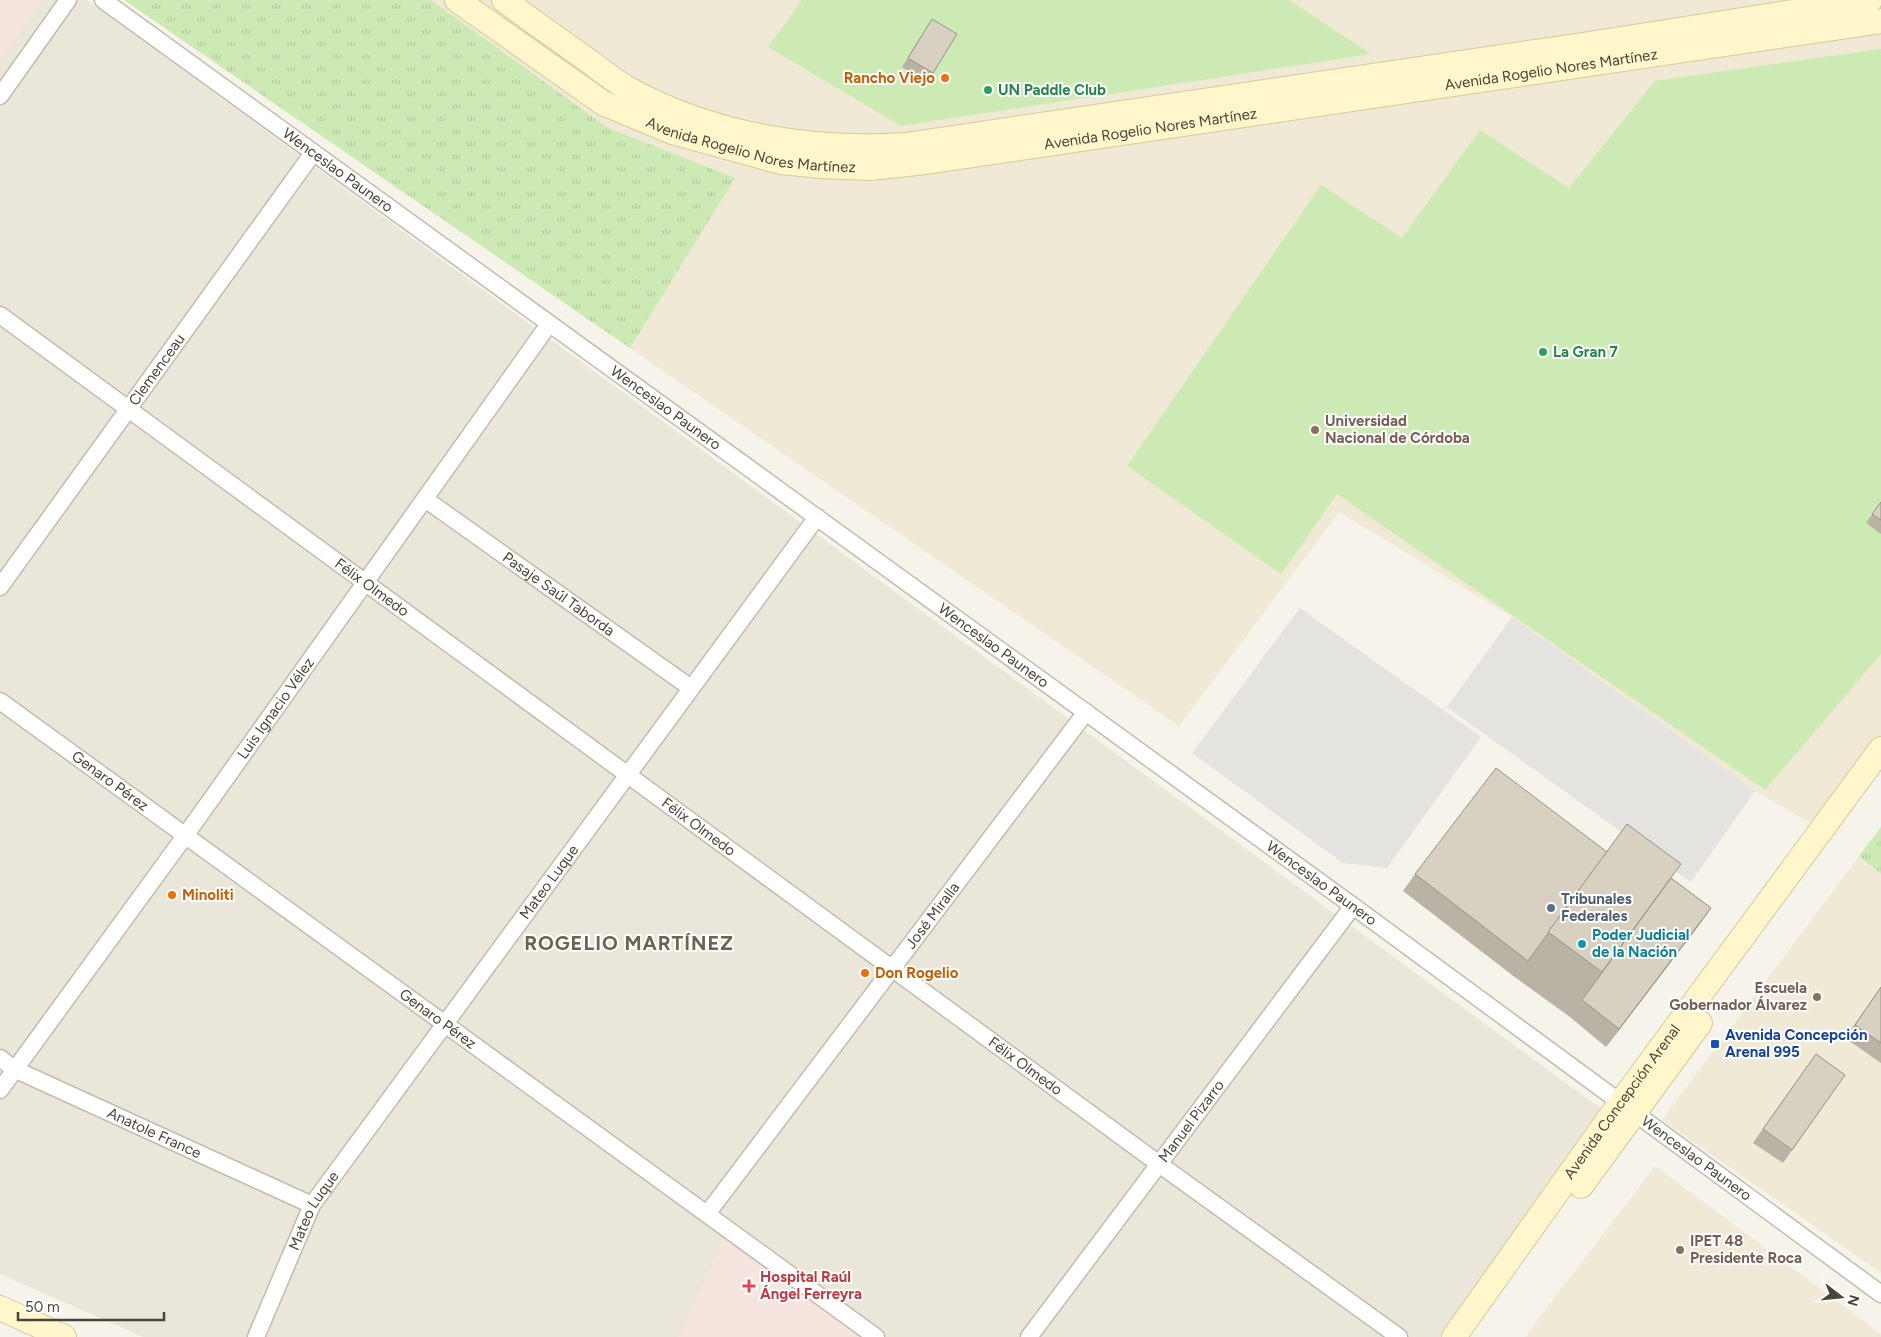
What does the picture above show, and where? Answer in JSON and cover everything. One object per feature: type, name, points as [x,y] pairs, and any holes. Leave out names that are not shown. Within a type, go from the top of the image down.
[{"type":"main road","name":"Avenida Rogelio Nores Martínez","points":[[456,0],[603,103],[646,122],[706,142],[781,162],[844,168],[878,167],[936,160],[1881,21]]},
{"type":"main road","name":"Avenida Rogelio Nores Martínez","points":[[504,0],[632,91],[684,115],[766,138],[799,143],[874,147],[906,145],[1576,46],[1870,0]]},
{"type":"main road","name":"Avenida Concepción Arenal","points":[[1471,1337],[1627,1108],[1881,748]]},
{"type":"main road","name":"Avenida Concepción Arenal","points":[[1454,1337],[1881,772]]},
{"type":"main road","points":[[0,1308],[64,1337]]},
{"type":"main road","points":[[0,1321],[35,1337]]},
{"type":"street","points":[[0,96],[68,0]]},
{"type":"street","name":"Wenceslao Paunero","points":[[103,0],[1353,906],[1881,1294]]},
{"type":"street","name":"Clemenceau","points":[[0,587],[313,153]]},
{"type":"street","name":"Félix Olmedo","points":[[0,315],[1159,1164],[1399,1337]]},
{"type":"street","name":"Luis Ignacio Vélez","points":[[0,1090],[186,836],[550,324]]},
{"type":"street","name":"Pasaje Saúl Taborda","points":[[425,499],[691,688]]},
{"type":"street","name":"Mateo Luque","points":[[256,1337],[312,1205],[817,518]]},
{"type":"street","name":"Genaro Pérez","points":[[0,701],[876,1337]]},
{"type":"street","name":"José Miralla","points":[[707,1214],[1086,712]]},
{"type":"street","name":"Manuel Pizarro","points":[[1030,1337],[1353,906]]},
{"type":"street","name":"Anatole France","points":[[0,1058],[14,1069],[312,1205]]},
{"type":"shaded area","points":[[0,0],[87,0],[1604,1111],[1440,1337],[143,1337],[0,1274]]},
{"type":"shaded area","points":[[0,0],[43,0],[0,61]]},
{"type":"shaded area","name":"Universidad Nacional de Córdoba","points":[[124,0],[1881,0],[1881,740],[1818,827],[1755,791],[1512,617],[1339,512],[1179,726]]},
{"type":"shaded area","points":[[1300,608],[1481,737],[1387,868],[1343,863],[1192,753]]},
{"type":"shaded area","points":[[1512,617],[1755,791],[1691,882],[1447,707]]},
{"type":"shaded area","name":"Escuela Gobernador Álvarez","points":[[1859,856],[1881,874],[1881,1273],[1662,1120]]},
{"type":"shaded area","name":"IPET 48 Presidente Roca","points":[[1655,1166],[1881,1334],[1881,1337],[1525,1337]]},
{"type":"shaded area","name":"Hospital Raúl Ángel Ferreyra","points":[[725,1235],[866,1337],[679,1337]]},
{"type":"green space","points":[[124,0],[431,0],[608,128],[735,178],[630,348]]},
{"type":"green space","name":"UN Paddle Club","points":[[802,0],[1289,0],[1371,54],[901,126],[768,47]]},
{"type":"green space","name":"La Gran 7","points":[[1881,49],[1881,654],[1765,790],[1337,494],[1281,574],[1127,466],[1321,185],[1402,238],[1480,130],[1569,188],[1655,81]]},
{"type":"green space","points":[[1881,827],[1881,874],[1859,856]]},
{"type":"building","points":[[932,19],[957,34],[933,73],[908,58]]},
{"type":"building","points":[[1881,502],[1881,520],[1872,514]]},
{"type":"building","points":[[1496,768],[1607,852],[1528,961],[1415,874]]},
{"type":"building","points":[[1627,824],[1681,864],[1602,972],[1548,932]]},
{"type":"building","points":[[1671,878],[1711,908],[1619,1029],[1582,1000]]},
{"type":"building","points":[[1881,987],[1881,1043],[1855,1025]]},
{"type":"building","points":[[1816,1054],[1845,1075],[1792,1150],[1763,1129]]},
{"type":"place","name":"Rancho Viejo","points":[[945,78]]},
{"type":"place","name":"UN Paddle Club","points":[[988,90]]},
{"type":"place","name":"La Gran 7","points":[[1543,352]]},
{"type":"place","name":"Universidad Nacional de Córdoba","points":[[1315,430]]},
{"type":"place","name":"Minoliti","points":[[172,895]]},
{"type":"place","name":"Tribunales Federales","points":[[1551,908]]},
{"type":"place","name":"Poder Judicial de la Nación","points":[[1582,944]]},
{"type":"place","name":"Don Rogelio","points":[[865,973]]},
{"type":"place","name":"Escuela Gobernador Álvarez","points":[[1817,997]]},
{"type":"place","name":"Avenida Concepción Arenal 995","points":[[1715,1044]]},
{"type":"place","name":"IPET 48 Presidente Roca","points":[[1680,1250]]},
{"type":"place","name":"Hospital Raúl Ángel Ferreyra","points":[[749,1286]]},
{"type":"district","name":"ROGELIO MARTÍNEZ","points":[[629,943]]}]
